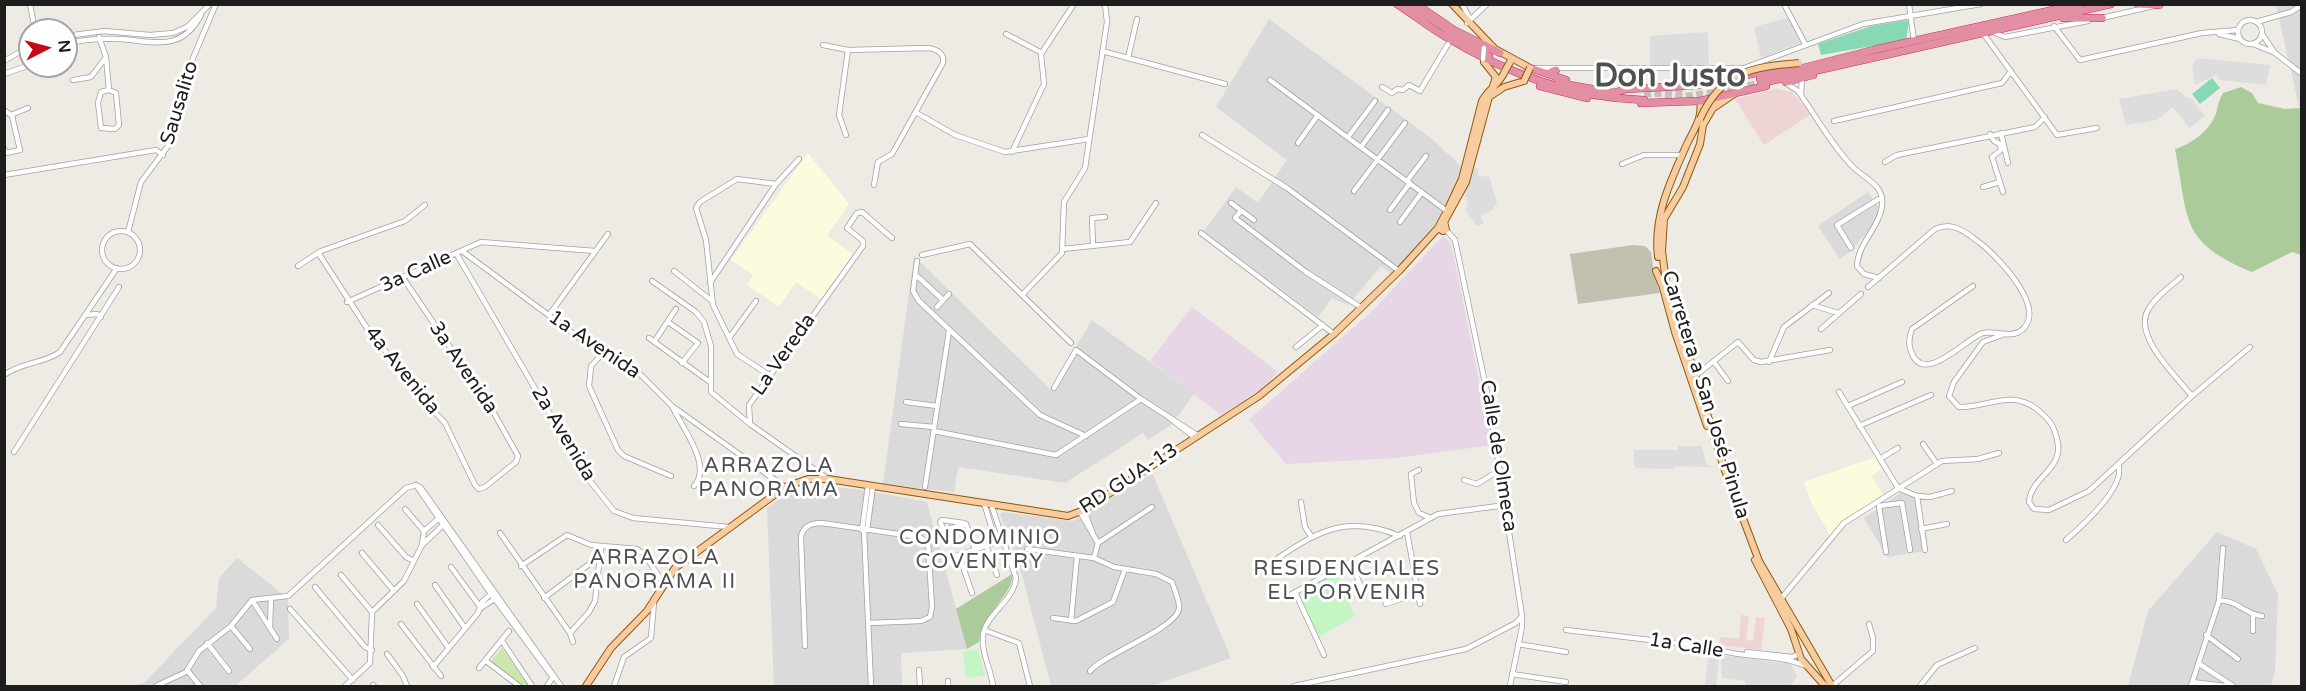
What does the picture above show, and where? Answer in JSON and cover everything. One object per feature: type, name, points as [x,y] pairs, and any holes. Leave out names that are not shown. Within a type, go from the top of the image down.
[{"type":"highway","points":[[1391,4],[1448,44],[1524,81],[1570,95],[1627,102],[1700,101],[1802,78],[1869,53]]},
{"type":"highway","points":[[1397,4],[1444,36],[1504,69],[1558,87],[1644,97]]},
{"type":"highway","points":[[1408,4],[1458,38],[1506,64],[1559,83],[1603,94]]},
{"type":"highway","points":[[1416,4],[1484,47],[1500,53]]},
{"type":"highway","points":[[1530,68],[1591,86],[1628,89],[1702,85],[1799,63],[1869,53],[2052,18],[2111,4]]},
{"type":"highway","points":[[2138,4],[2161,5]]},
{"type":"highway","points":[[1851,61],[1760,81],[1914,41],[1984,31],[2079,5]]},
{"type":"highway","points":[[2052,18],[2102,18]]},
{"type":"highway","points":[[1719,82],[1722,90],[1720,96]]},
{"type":"highway","points":[[1700,101],[1698,89],[1702,85]]},
{"type":"highway","points":[[1591,86],[1603,94]]},
{"type":"highway","points":[[1612,95],[1628,89]]},
{"type":"highway","points":[[1594,98],[1603,94]]},
{"type":"highway","points":[[1612,95],[1627,102]]},
{"type":"main road","points":[[1452,4],[1500,53],[1510,61],[1530,68],[1524,81]]},
{"type":"main road","points":[[1483,61],[1497,79],[1486,94]]},
{"type":"main road","name":"RD GUA-13","points":[[1449,213],[1462,179],[1486,94],[1500,82],[1510,61]]},
{"type":"main road","points":[[1692,133],[1717,88],[1730,78],[1760,68],[1799,63]]},
{"type":"main road","name":"RD GUA-13","points":[[586,687],[618,638],[643,616],[675,568],[784,486],[808,479],[828,479],[1061,516],[1082,511],[1238,411],[1334,334],[1440,231],[1466,182],[1489,97],[1504,87],[1524,81]]},
{"type":"main road","points":[[1708,114],[1735,93]]},
{"type":"main road","name":"Carretera a San José Pinula","points":[[1720,96],[1708,114],[1683,187],[1664,219],[1662,251],[1671,301],[1738,506],[1759,561],[1817,659],[1830,686]]},
{"type":"main road","name":"Carretera a San José Pinula","points":[[1700,101],[1701,114],[1682,155],[1659,221],[1657,251],[1662,285],[1719,465],[1760,571],[1791,628],[1799,654],[1806,666],[1830,686]]},
{"type":"main road","points":[[1683,187],[1675,188],[1674,184],[1688,151],[1689,141]]},
{"type":"main road","points":[[1440,231],[1449,213]]},
{"type":"main road","points":[[1656,271],[1662,285]]},
{"type":"main road","points":[[1760,571],[1777,599],[1780,600]]},
{"type":"main road","points":[[1799,654],[1803,647],[1809,647]]},
{"type":"main road","points":[[1806,666],[1813,665],[1817,659]]},
{"type":"street","points":[[78,34],[99,31],[150,35],[179,32],[210,4]]},
{"type":"street","name":"Sausalito","points":[[128,232],[141,182],[163,155],[176,129],[194,58],[216,4]]},
{"type":"street","points":[[1011,152],[1043,87],[1045,78],[1040,60],[1042,53],[1074,4]]},
{"type":"street","points":[[1023,294],[1060,258],[1064,202],[1085,168],[1107,22],[1106,4]]},
{"type":"street","points":[[1462,4],[1468,21],[1487,4]]},
{"type":"street","points":[[1784,4],[1806,44]]},
{"type":"street","points":[[1909,4],[1914,41]]},
{"type":"street","points":[[1556,74],[1749,67],[1863,24],[1981,4]]},
{"type":"street","points":[[1984,31],[2005,36],[2161,5]]},
{"type":"street","points":[[2054,26],[2080,60],[2167,40],[2238,30],[2246,21],[2256,22],[2291,12],[2301,5]]},
{"type":"street","points":[[78,42],[97,40],[163,42],[180,39],[194,27],[204,10]]},
{"type":"street","points":[[1128,58],[1137,19]]},
{"type":"street","points":[[2256,22],[2262,32],[2262,38],[2275,53]]},
{"type":"street","points":[[194,27],[204,32]]},
{"type":"street","points":[[2238,30],[2241,39]]},
{"type":"street","points":[[97,40],[99,31]]},
{"type":"street","points":[[1984,31],[2010,71],[2060,136],[2097,129]]},
{"type":"street","points":[[92,32],[106,57],[109,90]]},
{"type":"street","points":[[179,32],[180,39]]},
{"type":"street","points":[[2252,44],[2259,40],[2262,32]]},
{"type":"street","points":[[2213,33],[2261,45],[2301,74]]},
{"type":"street","points":[[1006,34],[1042,53]]},
{"type":"street","points":[[1481,36],[1484,47],[1483,61]]},
{"type":"street","points":[[1382,87],[1392,93],[1397,89],[1403,90],[1408,85],[1420,91],[1448,44]]},
{"type":"street","points":[[823,45],[848,50],[928,48],[939,51],[943,63],[892,154],[878,162],[874,185]]},
{"type":"street","points":[[846,135],[839,115],[848,50]]},
{"type":"street","points":[[1102,51],[1225,84]]},
{"type":"street","points":[[73,80],[91,77],[106,57]]},
{"type":"street","points":[[1834,121],[2002,83],[2010,71]]},
{"type":"street","points":[[4,79],[7,74]]},
{"type":"street","points":[[1801,95],[1802,78]]},
{"type":"street","points":[[1270,80],[1449,213]]},
{"type":"street","points":[[1784,82],[1801,95],[1846,158],[1875,184],[1882,197],[1881,213],[1857,261],[1860,271],[1879,278]]},
{"type":"street","points":[[109,90],[116,93],[119,125],[115,129],[107,130],[101,128],[98,97],[101,92],[109,90]]},
{"type":"street","points":[[1348,137],[1375,101]]},
{"type":"street","points":[[10,115],[28,108]]},
{"type":"street","points":[[4,110],[10,115],[20,150],[6,153],[4,148]]},
{"type":"street","points":[[1361,147],[1388,110]]},
{"type":"street","points":[[917,113],[956,135],[996,150],[1011,152],[1089,140]]},
{"type":"street","points":[[1298,142],[1318,115]]},
{"type":"street","points":[[1885,162],[1897,154],[2037,126],[2045,117]]},
{"type":"street","points":[[1354,191],[1405,123]]},
{"type":"street","points":[[2001,132],[2008,163]]},
{"type":"street","points":[[1990,134],[2001,147],[2001,150],[1992,157],[2003,192]]},
{"type":"street","points":[[1203,135],[1287,188],[1399,271]]},
{"type":"street","points":[[4,175],[156,150],[163,155]]},
{"type":"street","points":[[1622,164],[1644,155],[1682,155]]},
{"type":"street","points":[[1390,210],[1426,156]]},
{"type":"street","points":[[710,283],[776,184],[799,159]]},
{"type":"street","points":[[769,375],[741,358],[712,301],[706,240],[696,208],[697,204],[737,179],[776,184]]},
{"type":"street","points":[[1983,187],[2000,182]]},
{"type":"street","points":[[1400,222],[1422,192]]},
{"type":"street","points":[[1851,248],[1837,225],[1882,197]]},
{"type":"street","points":[[1062,249],[1133,240],[1156,202]]},
{"type":"street","points":[[1232,203],[1254,220]]},
{"type":"street","points":[[298,266],[319,254],[405,221],[425,204]]},
{"type":"street","points":[[1241,211],[1235,218],[1306,272],[1362,308]]},
{"type":"street","name":"La Vereda","points":[[828,479],[750,424],[749,405],[863,246],[863,241],[847,228],[859,212],[892,238]]},
{"type":"street","points":[[1093,246],[1092,219],[1105,217]]},
{"type":"street","points":[[1868,287],[1935,229],[1945,225],[1958,227],[2000,259],[2019,283],[2028,321],[2018,332],[1981,333],[1938,362],[1926,363],[1913,358],[1909,344],[1912,329],[1973,286]]},
{"type":"street","points":[[4,375],[19,366],[47,359],[60,352],[107,280],[117,268],[134,263],[140,252],[138,240],[128,232],[115,231],[105,239],[104,257],[111,266],[117,268]]},
{"type":"street","name":"Calle de Olmeca","points":[[1440,231],[1455,240],[1472,316],[1506,505],[1522,616],[1521,645],[1510,687]]},
{"type":"street","points":[[1201,233],[1334,334]]},
{"type":"street","points":[[549,315],[608,234]]},
{"type":"street","name":"3a Calle","points":[[347,302],[485,242],[595,251]]},
{"type":"street","points":[[922,255],[970,244],[1071,343]]},
{"type":"street","name":"1a Avenida","points":[[459,252],[603,353],[639,373],[672,406],[784,486]]},
{"type":"street","name":"2a Avenida","points":[[459,252],[586,476],[614,511],[628,517],[729,527]]},
{"type":"street","name":"4a Avenida","points":[[319,254],[347,302],[374,339],[412,379],[427,404],[445,423],[475,485],[481,489]]},
{"type":"street","points":[[917,261],[914,296],[1040,415],[1086,436]]},
{"type":"street","points":[[107,280],[111,266]]},
{"type":"street","points":[[674,271],[712,301]]},
{"type":"street","points":[[916,275],[943,300]]},
{"type":"street","points":[[2181,277],[2149,307],[2144,322],[2149,341],[2192,396]]},
{"type":"street","name":"3a Avenida","points":[[403,278],[490,406],[518,460],[481,489]]},
{"type":"street","points":[[652,281],[696,312],[704,322],[711,346],[710,382],[713,396],[750,424]]},
{"type":"street","points":[[14,452],[119,287]]},
{"type":"street","points":[[1769,362],[1784,327],[1829,293]]},
{"type":"street","points":[[937,307],[949,294]]},
{"type":"street","points":[[1821,329],[1862,294]]},
{"type":"street","points":[[729,338],[756,301]]},
{"type":"street","points":[[1812,305],[1838,313]]},
{"type":"street","points":[[654,342],[676,309]]},
{"type":"street","points":[[86,315],[97,314],[101,317]]},
{"type":"street","points":[[668,322],[698,343],[682,363]]},
{"type":"street","points":[[1296,347],[1323,325]]},
{"type":"street","points":[[925,487],[949,330]]},
{"type":"street","points":[[2005,334],[1983,342],[1954,382],[1949,396],[1959,407],[1970,408],[2002,399],[2017,399],[2034,406],[2050,421],[2058,444],[2057,455],[2031,492],[2030,502],[2034,509],[2049,510],[2081,496],[2250,346]]},
{"type":"street","points":[[649,338],[710,382]]},
{"type":"street","points":[[1695,376],[1738,342],[1754,360],[1769,362],[1830,350]]},
{"type":"street","points":[[1054,388],[1076,350],[1141,399],[1196,436]]},
{"type":"street","points":[[603,353],[591,366],[589,386],[618,450],[624,456],[671,476]]},
{"type":"street","points":[[1714,362],[1728,381]]},
{"type":"street","points":[[1848,406],[1902,382]]},
{"type":"street","points":[[1839,392],[1898,488],[1917,496],[1930,497],[1952,491]]},
{"type":"street","points":[[1859,426],[1931,395]]},
{"type":"street","points":[[901,424],[1052,455],[1063,452],[1141,399]]},
{"type":"street","points":[[906,402],[938,406]]},
{"type":"street","points":[[672,406],[699,459],[700,477],[694,486]]},
{"type":"street","points":[[1923,444],[1937,464]]},
{"type":"street","points":[[1880,459],[1898,448]]},
{"type":"street","points":[[1780,600],[1834,532],[1898,488],[1945,461],[1978,459],[1999,453]]},
{"type":"street","points":[[2066,540],[2088,521],[2117,483],[2121,475],[2118,464]]},
{"type":"street","points":[[1419,470],[1411,474],[1414,503],[1419,513],[1431,518]]},
{"type":"street","points":[[1464,480],[1477,484],[1500,470]]},
{"type":"street","points":[[159,686],[183,675],[199,651],[231,626],[252,600],[261,597],[288,596],[406,488],[416,485],[561,687]]},
{"type":"street","points":[[871,485],[864,530],[871,687]]},
{"type":"street","points":[[1890,494],[1895,503]]},
{"type":"street","points":[[1917,496],[1925,550]]},
{"type":"street","points":[[1300,502],[1305,527],[1311,536]]},
{"type":"street","points":[[987,503],[1003,540],[1016,582],[984,630],[983,646],[992,685]]},
{"type":"street","points":[[1886,552],[1879,506],[1895,503],[1902,503],[1910,550]]},
{"type":"street","points":[[1324,655],[1293,593],[1431,518],[1455,510],[1506,505]]},
{"type":"street","points":[[1096,541],[1152,507]]},
{"type":"street","points":[[405,509],[424,531]]},
{"type":"street","points":[[1082,511],[1096,541],[1094,558]]},
{"type":"street","points":[[422,545],[424,531],[439,518]]},
{"type":"street","points":[[942,520],[966,524],[944,531],[940,521],[942,520]]},
{"type":"street","points":[[994,522],[996,542]]},
{"type":"street","points":[[805,643],[801,538],[803,531],[810,524],[817,523],[922,538],[928,542],[932,607],[930,617],[925,620],[868,622]]},
{"type":"street","points":[[372,612],[404,581],[422,545],[443,524]]},
{"type":"street","points":[[966,524],[975,549]]},
{"type":"street","points":[[1921,529],[1947,524]]},
{"type":"street","points":[[378,525],[406,557],[414,561]]},
{"type":"street","points":[[1278,558],[1311,536],[1335,527],[1369,526],[1400,536]]},
{"type":"street","points":[[1407,532],[1420,604]]},
{"type":"street","points":[[500,533],[570,633],[573,642]]},
{"type":"street","points":[[994,533],[1003,540]]},
{"type":"street","points":[[521,566],[564,535],[602,547],[637,549],[645,555],[663,583]]},
{"type":"street","points":[[950,558],[1003,540]]},
{"type":"street","points":[[986,545],[997,575]]},
{"type":"street","points":[[570,633],[590,612],[594,601],[602,547]]},
{"type":"street","points":[[2223,548],[2219,601],[2206,635],[2192,684],[2225,687]]},
{"type":"street","points":[[1027,549],[1094,558],[1125,569],[1156,574],[1172,582],[1180,608],[1177,616],[1139,642],[1104,660],[1090,671]]},
{"type":"street","points":[[362,553],[394,591]]},
{"type":"street","points":[[959,555],[972,593]]},
{"type":"street","points":[[544,598],[600,556]]},
{"type":"street","points":[[1071,621],[1077,556]]},
{"type":"street","points":[[1351,561],[1362,590]]},
{"type":"street","points":[[451,567],[481,608]]},
{"type":"street","points":[[1053,618],[1071,621],[1113,602],[1125,569]]},
{"type":"street","points":[[341,575],[372,612],[372,650],[367,668],[345,687]]},
{"type":"street","points":[[1380,584],[1386,604],[1418,593]]},
{"type":"street","points":[[435,585],[465,628]]},
{"type":"street","points":[[315,587],[365,647],[372,650]]},
{"type":"street","points":[[433,667],[494,595]]},
{"type":"street","points":[[270,627],[271,598]]},
{"type":"street","points":[[252,600],[277,639]]},
{"type":"street","points":[[2219,601],[2234,603],[2253,615],[2262,616]]},
{"type":"street","points":[[614,687],[624,657],[651,638],[654,602]]},
{"type":"street","points":[[417,604],[448,647]]},
{"type":"street","points":[[290,609],[353,680]]},
{"type":"street","points":[[2253,615],[2253,631]]},
{"type":"street","points":[[1294,687],[1466,648],[1516,623],[1522,616]]},
{"type":"street","points":[[402,624],[441,675]]},
{"type":"street","points":[[1830,686],[1873,651],[1874,638],[1869,624]]},
{"type":"street","points":[[231,626],[250,649]]},
{"type":"street","points":[[984,630],[1019,643],[1030,687]]},
{"type":"street","name":"1a Calle","points":[[1566,630],[1710,647],[1724,653],[1791,661],[1806,666]]},
{"type":"street","points":[[479,668],[509,631]]},
{"type":"street","points":[[2206,635],[2238,659]]},
{"type":"street","points":[[502,641],[532,687]]},
{"type":"street","points":[[207,643],[230,671]]},
{"type":"street","points":[[1521,645],[1566,652]]},
{"type":"street","points":[[1920,687],[1937,665],[1975,648]]},
{"type":"street","name":"1a Calle","points":[[1747,652],[1792,657],[1799,654]]},
{"type":"street","points":[[387,654],[403,676],[407,687]]},
{"type":"street","points":[[486,662],[519,687]]},
{"type":"street","points":[[2198,663],[2233,687]]},
{"type":"street","points":[[188,670],[200,687]]},
{"type":"street","points":[[919,670],[920,687]]},
{"type":"street","points":[[1514,675],[1566,682]]},
{"type":"street","points":[[547,687],[553,677]]},
{"type":"shaded area","points":[[2276,5],[2301,5],[2301,115]]},
{"type":"shaded area","points":[[1790,17],[1801,43],[1761,58],[1754,27]]},
{"type":"shaded area","points":[[1269,19],[1432,139],[1465,170],[1447,210],[1392,275],[1381,266],[1348,305],[1332,298],[1318,317],[1204,231],[1236,187],[1258,203],[1287,160],[1216,107]]},
{"type":"shaded area","points":[[1708,32],[1709,65],[1650,65],[1650,36]]},
{"type":"shaded area","points":[[2197,58],[2270,65],[2266,85],[2220,80],[2216,75],[2195,85],[2192,65]]},
{"type":"shaded area","points":[[1776,89],[1792,92],[1811,114],[1764,145],[1735,99]]},
{"type":"shaded area","points":[[2177,89],[2187,98],[2190,97],[2205,116],[2189,128],[2173,107],[2157,120],[2126,125],[2119,99]]},
{"type":"shaded area","points":[[808,153],[849,204],[827,236],[853,254],[821,299],[796,282],[779,307],[747,285],[753,275],[731,260]]},
{"type":"shaded area","points":[[1473,168],[1478,168],[1478,177],[1489,176],[1497,203],[1492,210],[1481,216],[1484,223],[1477,226],[1465,209],[1468,205],[1464,191]]},
{"type":"shaded area","points":[[1868,192],[1879,207],[1869,230],[1852,250],[1840,259],[1818,226]]},
{"type":"shaded area","points":[[1443,236],[1451,243],[1492,445],[1396,458],[1286,464],[1249,420],[1373,310]]},
{"type":"shaded area","points":[[1633,245],[1645,246],[1651,252],[1660,293],[1578,304],[1570,254]]},
{"type":"shaded area","points":[[914,256],[1050,389],[1092,320],[1194,394],[1171,425],[1148,440],[1143,433],[1065,483],[958,467],[954,492],[883,484]]},
{"type":"shaded area","points":[[1192,307],[1278,372],[1262,389],[1221,415],[1150,361]]},
{"type":"shaded area","points":[[1678,446],[1702,446],[1706,464],[1713,467],[1675,466],[1675,469],[1637,468],[1634,465],[1634,450],[1678,450]]},
{"type":"shaded area","points":[[1875,457],[1881,469],[1872,477],[1885,497],[1844,519],[1831,537],[1811,502],[1804,482]]},
{"type":"shaded area","points":[[1152,473],[1231,658],[1152,686],[1051,686],[1021,571],[1000,514],[1003,512],[1073,521]]},
{"type":"shaded area","points":[[812,485],[864,490],[927,502],[967,649],[901,653],[902,686],[774,686],[767,508],[789,492]]},
{"type":"shaded area","points":[[1900,493],[1915,497],[1924,551],[1887,557],[1864,518]]},
{"type":"shaded area","points":[[2217,532],[2256,549],[2278,594],[2275,670],[2271,686],[2128,686],[2148,611]]},
{"type":"shaded area","points":[[237,558],[288,598],[289,639],[235,686],[132,686],[145,682],[216,608],[219,578]]},
{"type":"shaded area","points":[[1741,615],[1749,616],[1746,640],[1753,641],[1756,617],[1765,618],[1761,650],[1719,645],[1720,637],[1739,639]]},
{"type":"shaded area","points":[[1721,655],[1791,664],[1797,677],[1790,686],[1746,686],[1745,681],[1722,678]]},
{"type":"shaded area","points":[[1708,658],[1719,659],[1716,686],[1705,684]]},
{"type":"green space","points":[[1907,20],[1909,23],[1906,40],[1821,55],[1818,44],[1871,26]]},
{"type":"green space","points":[[2212,78],[2220,88],[2200,104],[2192,94]]},
{"type":"green space","points":[[2241,87],[2252,93],[2258,103],[2285,109],[2301,108],[2301,255],[2292,252],[2252,272],[2228,261],[2199,239],[2186,211],[2175,149],[2193,141],[2204,132],[2215,116],[2223,93]]},
{"type":"green space","points":[[1335,570],[1355,616],[1317,638],[1295,592]]},
{"type":"green space","points":[[1012,574],[1009,588],[985,623],[979,642],[967,649],[956,609]]},
{"type":"green space","points":[[502,648],[529,686],[520,686],[490,662]]},
{"type":"green space","points":[[978,649],[985,676],[966,678],[963,652]]},
{"type":"tunnel","points":[[1665,99],[1730,90],[1761,83]]},
{"type":"tunnel","points":[[1644,94],[1686,92]]},
{"type":"district","name":"Don Justo","points":[[1670,78]]},
{"type":"district","name":"ARRAZOLA PANORAMA","points":[[769,478]]},
{"type":"district","name":"CONDOMINIO COVENTRY","points":[[980,550]]},
{"type":"district","name":"ARRAZOLA PANORAMA II","points":[[655,570]]},
{"type":"district","name":"RESIDENCIALES EL PORVENIR","points":[[1347,581]]}]
